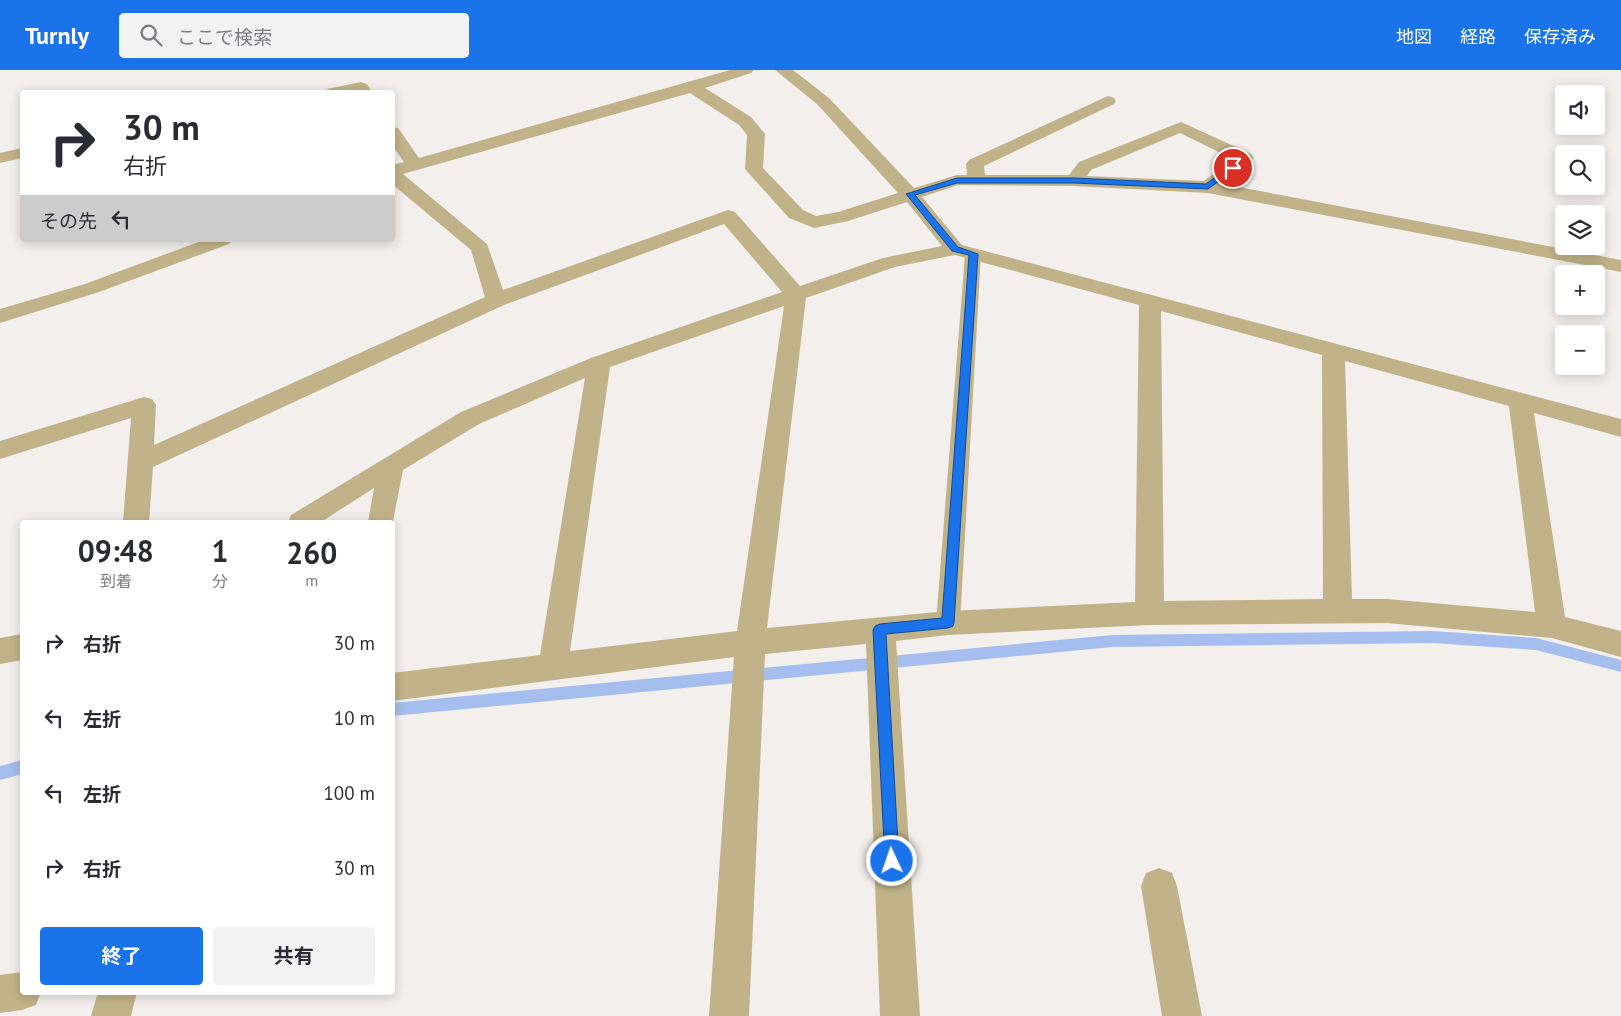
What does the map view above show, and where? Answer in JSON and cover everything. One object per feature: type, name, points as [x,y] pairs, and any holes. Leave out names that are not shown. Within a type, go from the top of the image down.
[{"type":"street","points":[[395,172],[692,87],[744,70]]},
{"type":"street","points":[[783,70],[823,101],[964,251]]},
{"type":"street","points":[[344,90],[361,87],[363,90]]},
{"type":"street","points":[[692,87],[745,121],[756,134],[754,169],[796,214],[814,222],[840,217],[957,180],[1074,180],[1208,187],[1621,266]]},
{"type":"street","points":[[976,180],[974,164],[1108,101]]},
{"type":"street","points":[[1074,180],[1085,166],[1181,127],[1245,158],[1208,187]]},
{"type":"street","points":[[395,136],[415,165]]},
{"type":"street","points":[[0,158],[20,153]]},
{"type":"street","points":[[395,176],[480,248],[496,300]]},
{"type":"street","points":[[140,462],[496,300],[728,216],[796,295],[750,643],[729,1016]]},
{"type":"street","points":[[0,316],[92,288],[217,242]]},
{"type":"street","points":[[304,520],[470,418],[598,363],[890,262],[964,251],[1150,303],[1621,428]]},
{"type":"street","points":[[1149,613],[1150,303]]},
{"type":"street","points":[[1333,351],[1338,612]]},
{"type":"street","points":[[553,666],[598,363]]},
{"type":"street","points":[[1520,401],[1552,626]]},
{"type":"street","points":[[0,450],[144,405],[136,520]]},
{"type":"street","points":[[381,520],[391,465]]},
{"type":"street","points":[[395,687],[750,643],[948,623],[1149,613],[1387,611],[1552,626],[1621,644]]},
{"type":"street","points":[[880,630],[900,1016]]},
{"type":"street","points":[[0,651],[20,647]]},
{"type":"street","points":[[1159,886],[1182,1016]]},
{"type":"street","points":[[0,994],[20,991]]},
{"type":"street","points":[[111,1016],[117,995]]},
{"type":"lane","points":[[948,623],[964,251]]},
{"type":"waterway","points":[[395,710],[1112,641],[1432,637],[1536,644],[1621,666]]},
{"type":"waterway","points":[[0,773],[20,768]]},
{"type":"route","points":[[892,861],[880,630],[948,623],[973,254],[955,249],[910,194],[957,180],[1074,180],[1208,187],[1233,168]]}]
